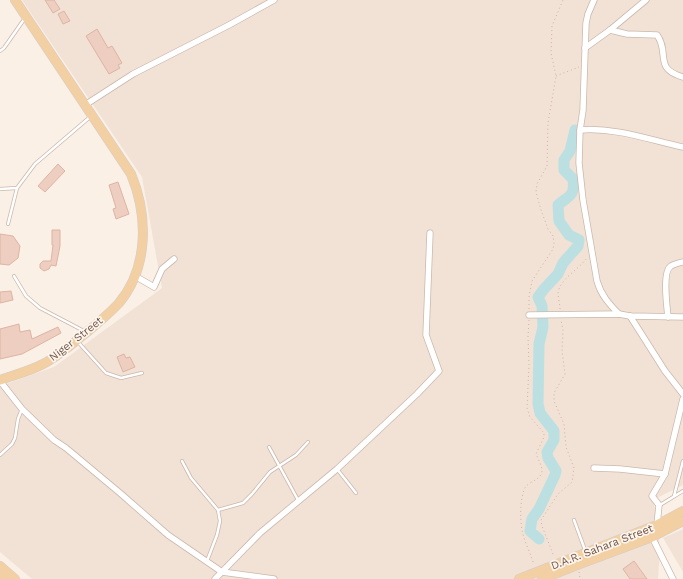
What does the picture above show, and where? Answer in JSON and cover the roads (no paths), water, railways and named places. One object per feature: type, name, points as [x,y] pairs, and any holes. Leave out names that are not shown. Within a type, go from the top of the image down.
[{"type":"main road","name":"Niger Street","points":[[0,380],[43,364],[63,351],[87,332],[118,303],[127,291],[135,276],[144,235],[138,190],[131,174],[15,0]]},
{"type":"main road","name":"D.A.R. Sahara Street","points":[[519,579],[657,525],[683,511]]},
{"type":"main road","name":"D.A.R. Sahara Street","points":[[542,579],[652,537],[683,521]]},
{"type":"main road","points":[[0,566],[15,579]]},
{"type":"main road","points":[[0,576],[3,579]]},
{"type":"street","points":[[85,106],[133,74],[229,25],[274,0]]},
{"type":"street","points":[[594,0],[586,23],[583,110],[580,130],[579,163],[583,200],[599,291],[606,301],[619,314]]},
{"type":"street","points":[[585,48],[610,30],[646,0]]},
{"type":"street","points":[[610,30],[627,34],[657,35],[661,40],[664,63],[668,71],[683,77]]},
{"type":"street","points":[[580,130],[590,129],[615,132],[683,147]]},
{"type":"street","points":[[214,579],[248,545],[298,500],[337,469],[417,394],[438,371],[426,335],[430,233]]},
{"type":"street","points":[[135,276],[154,287],[162,269],[174,259]]},
{"type":"street","points":[[668,317],[667,270],[670,266],[683,262]]},
{"type":"street","points":[[529,315],[619,314],[630,316],[683,317]]},
{"type":"street","points":[[630,316],[660,365],[683,394]]},
{"type":"street","points":[[0,380],[22,409],[54,440],[66,448],[168,535],[222,572],[274,579]]},
{"type":"street","points":[[657,525],[659,505],[652,496],[666,474],[683,399]]},
{"type":"street","points":[[594,468],[666,474]]},
{"type":"street","points":[[652,537],[673,579]]},
{"type":"lane","points":[[0,51],[4,48],[26,17]]},
{"type":"lane","points":[[8,224],[17,188],[35,164],[92,115]]},
{"type":"lane","points":[[0,189],[17,188]]},
{"type":"lane","points":[[14,276],[26,296],[40,308],[87,332]]},
{"type":"lane","points":[[77,340],[106,372],[121,378],[142,372]]},
{"type":"lane","points":[[0,455],[12,444],[15,438],[18,419],[22,409]]},
{"type":"lane","points":[[218,510],[243,503],[270,472],[296,455],[308,442]]},
{"type":"lane","points":[[269,447],[298,500]]},
{"type":"lane","points":[[182,461],[191,478],[218,510],[220,521],[217,535],[206,562]]},
{"type":"lane","points":[[674,496],[683,461]]},
{"type":"lane","points":[[337,469],[356,493]]},
{"type":"lane","points":[[680,474],[683,479]]},
{"type":"lane","points":[[659,505],[683,491]]},
{"type":"lane","points":[[574,520],[586,553]]},
{"type":"waterway","points":[[539,539],[530,531],[532,519],[539,509],[556,471],[548,458],[547,452],[554,440],[554,431],[540,413],[538,404],[539,344],[543,327],[542,306],[538,297],[558,274],[563,263],[578,246],[579,240],[569,235],[559,221],[558,205],[571,195],[573,189],[573,179],[564,170],[564,160],[570,151],[575,130]]}]
